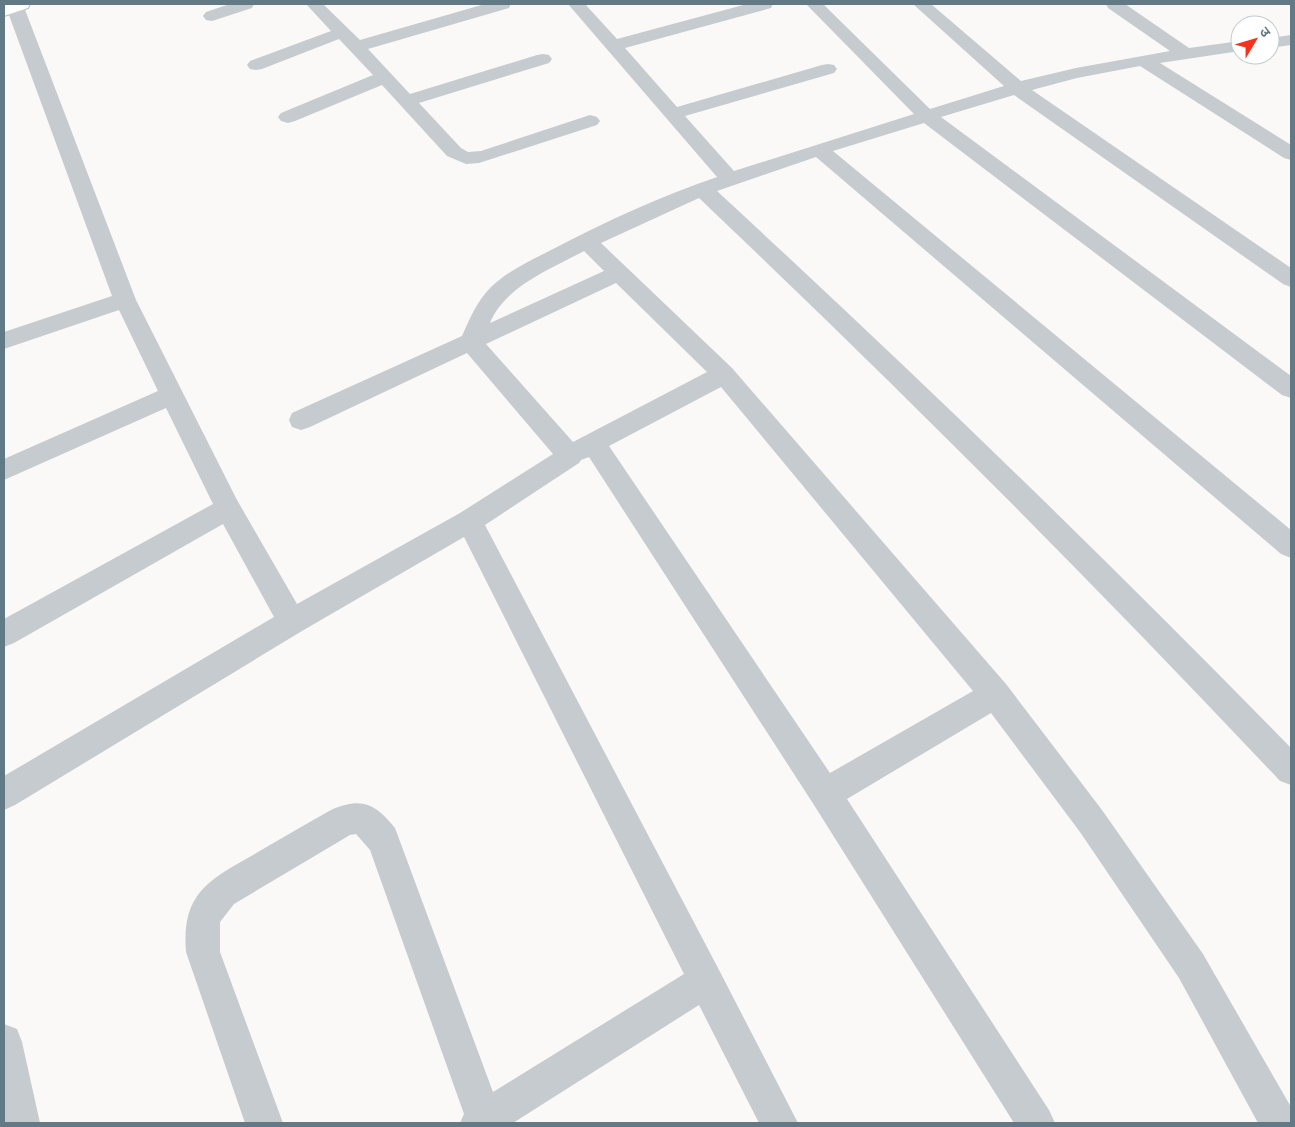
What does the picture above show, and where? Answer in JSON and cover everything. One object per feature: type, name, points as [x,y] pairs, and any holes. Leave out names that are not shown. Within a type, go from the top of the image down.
[{"type":"street","points":[[212,16],[246,4]]},
{"type":"street","points":[[314,4],[358,46],[406,101],[454,152],[462,158],[475,159],[590,121]]},
{"type":"street","points":[[358,46],[503,4]]},
{"type":"street","points":[[576,4],[731,180]]},
{"type":"street","points":[[612,46],[765,4]]},
{"type":"street","points":[[814,4],[927,116],[1291,389]]},
{"type":"street","points":[[921,4],[1017,88],[1291,279]]},
{"type":"street","points":[[1114,4],[1185,53]]},
{"type":"street","points":[[14,7],[125,300],[228,508],[292,622]]},
{"type":"street","points":[[256,65],[344,32]]},
{"type":"street","points":[[471,342],[483,313],[499,293],[522,276],[586,241],[702,189],[1017,88],[1076,73],[1143,60],[1230,47]]},
{"type":"street","points":[[406,101],[543,59]]},
{"type":"street","points":[[1143,60],[1291,154]]},
{"type":"street","points":[[673,114],[828,69]]},
{"type":"street","points":[[288,117],[385,77]]},
{"type":"street","points":[[819,150],[1291,546]]},
{"type":"street","points":[[702,189],[849,325],[1002,474],[1291,770]]},
{"type":"street","points":[[586,241],[724,374],[996,694],[1091,821],[1191,966],[1279,1123]]},
{"type":"street","points":[[302,420],[619,273]]},
{"type":"street","points":[[4,341],[125,300]]},
{"type":"street","points":[[471,342],[582,449],[825,794],[1036,1123]]},
{"type":"street","points":[[4,794],[292,622],[469,521],[582,449],[724,374]]},
{"type":"street","points":[[4,470],[173,395]]},
{"type":"street","points":[[4,634],[228,508]]},
{"type":"street","points":[[469,521],[779,1123]]},
{"type":"street","points":[[825,794],[996,694]]},
{"type":"street","points":[[264,1123],[203,952],[201,926],[210,906],[222,892],[353,816],[363,818],[375,828],[383,840],[484,1122],[706,980]]},
{"type":"street","points":[[4,1042],[21,1123]]}]
